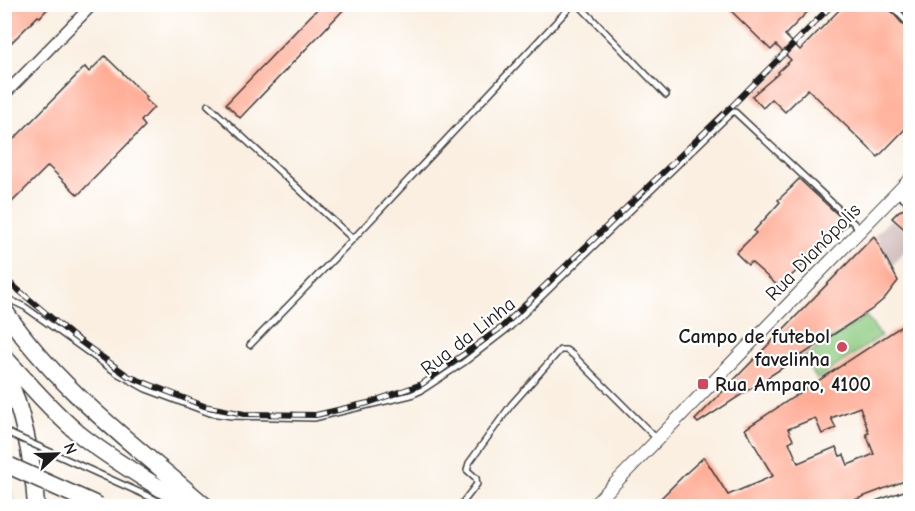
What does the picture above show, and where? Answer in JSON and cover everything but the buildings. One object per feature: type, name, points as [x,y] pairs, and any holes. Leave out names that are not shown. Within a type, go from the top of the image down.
[{"type":"highway","points":[[4,310],[43,360],[80,399],[205,507]]},
{"type":"highway","points":[[4,357],[76,432],[98,449],[188,507]]},
{"type":"highway","points":[[4,367],[22,417],[35,483],[36,507]]},
{"type":"highway","points":[[4,464],[99,507]]},
{"type":"street","points":[[4,95],[93,4]]},
{"type":"street","name":"Rua Dianópolis","points":[[592,507],[910,179]]},
{"type":"street","points":[[898,191],[910,201]]},
{"type":"street","points":[[879,507],[910,495]]},
{"type":"lane","points":[[250,345],[353,239],[573,4]]},
{"type":"lane","points":[[578,4],[666,95]]},
{"type":"lane","points":[[890,4],[910,25]]},
{"type":"lane","points":[[208,105],[353,239]]},
{"type":"lane","name":"Rua da Linha","points":[[4,297],[25,307],[117,373],[156,393],[198,409],[224,415],[314,418],[411,395],[463,363],[511,326],[732,112],[735,112],[861,230]]},
{"type":"lane","points":[[460,507],[477,484],[476,478],[467,470],[468,465],[511,405],[560,350],[566,350],[573,355],[657,439]]},
{"type":"lane","points":[[4,431],[152,498],[166,507]]},
{"type":"shaded area","points":[[891,219],[910,235],[910,245],[892,266],[875,235]]},
{"type":"green space","name":"Campo de futebol favelinha","points":[[866,316],[881,336],[817,379],[802,358]]},
{"type":"water","points":[[4,459],[13,506],[5,506]]},
{"type":"railway","points":[[4,278],[73,336],[128,376],[204,406],[244,414],[316,415],[368,403],[422,384],[502,327],[731,107],[833,4]]},
{"type":"place","name":"Campo de futebol favelinha","points":[[842,347]]},
{"type":"place","name":"Rua Amparo, 4100","points":[[703,384]]}]
